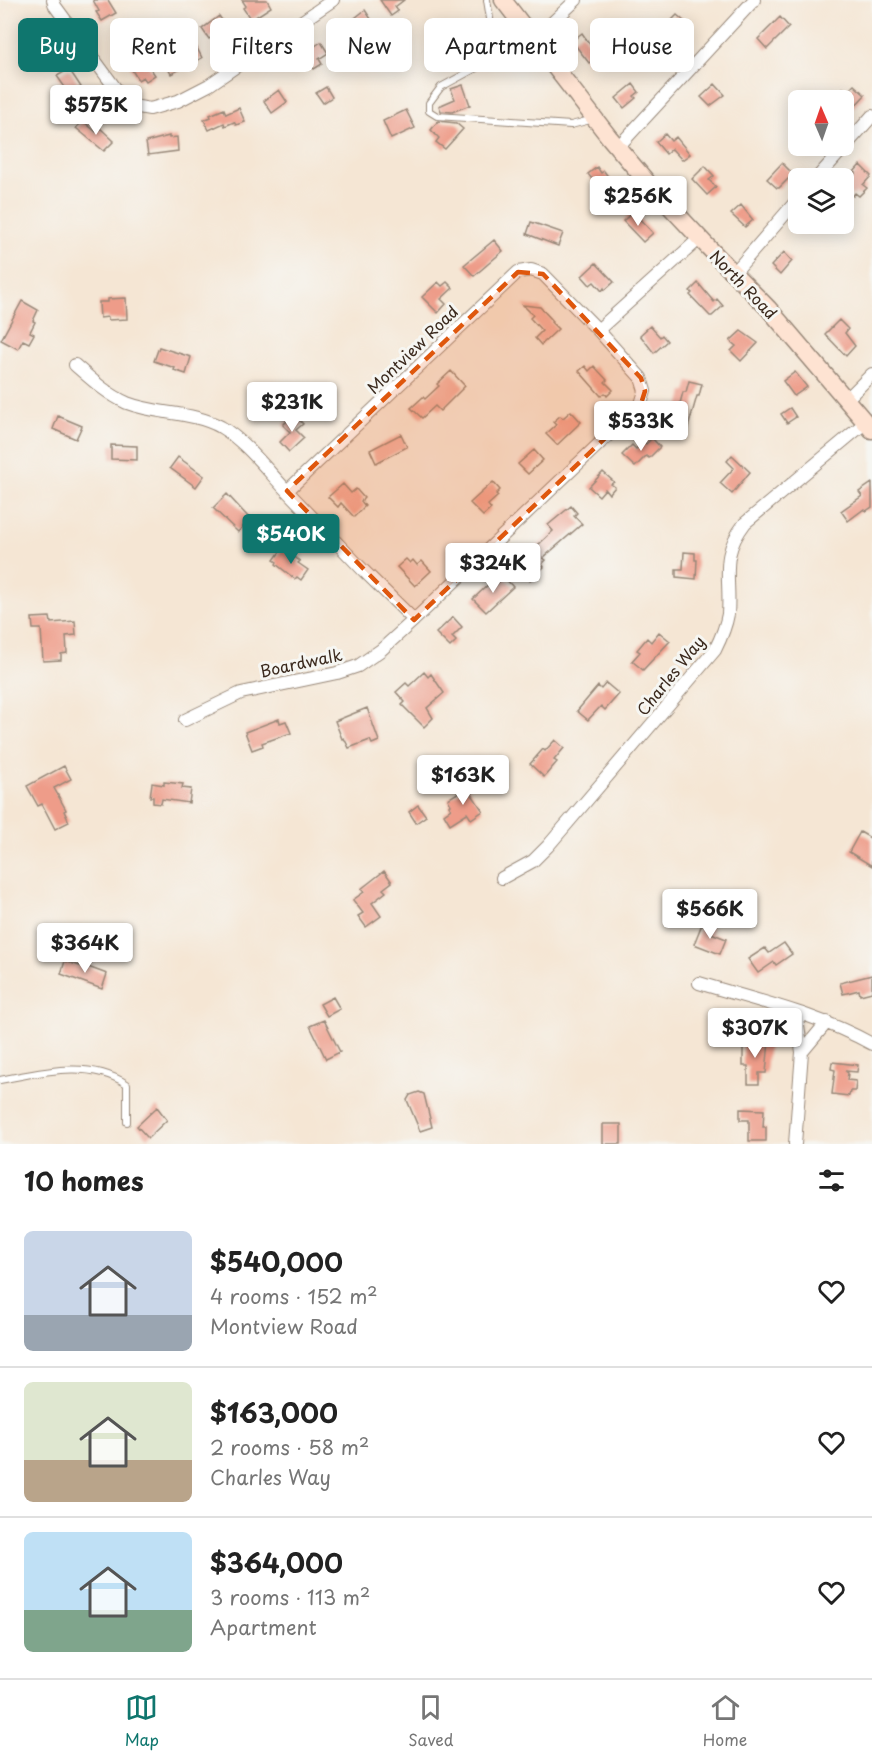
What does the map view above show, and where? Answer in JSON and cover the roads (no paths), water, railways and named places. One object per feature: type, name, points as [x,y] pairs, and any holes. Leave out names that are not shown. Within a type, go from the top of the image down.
[{"type":"main road","name":"North Road","points":[[503,0],[517,18]]},
{"type":"main road","name":"North Road","points":[[559,72],[618,147],[700,238],[768,308],[869,426]]},
{"type":"street","points":[[53,0],[72,30],[124,100],[133,106],[150,109],[178,101],[209,85],[333,0]]},
{"type":"street","points":[[557,18],[576,0]]},
{"type":"street","points":[[618,147],[754,0]]},
{"type":"street","points":[[826,168],[872,116]]},
{"type":"street","points":[[734,273],[788,211]]},
{"type":"street","points":[[598,330],[700,238]]},
{"type":"street","name":"Montview Road","points":[[287,491],[518,272],[531,270],[543,274],[641,378],[645,391],[641,404],[414,620]]},
{"type":"street","points":[[75,365],[110,393],[129,403],[191,416],[220,427],[235,437],[414,620]]},
{"type":"street","points":[[847,399],[872,374]]},
{"type":"street","name":"Charles Way","points":[[502,878],[532,861],[548,846],[715,650],[728,614],[729,552],[745,523],[869,426]]},
{"type":"street","name":"Boardwalk","points":[[185,720],[241,693],[337,673],[358,666],[381,650],[414,620]]},
{"type":"street","points":[[699,983],[827,1022],[848,1030],[872,1044]]},
{"type":"street","points":[[795,1144],[802,1052],[796,1012]]},
{"type":"street","points":[[802,1052],[827,1022]]},
{"type":"lane","points":[[487,0],[494,44],[489,57],[478,68],[441,87],[429,104],[429,111],[437,116],[571,125],[595,119]]},
{"type":"lane","points":[[0,1080],[81,1068],[106,1073],[127,1084],[127,1122]]}]
